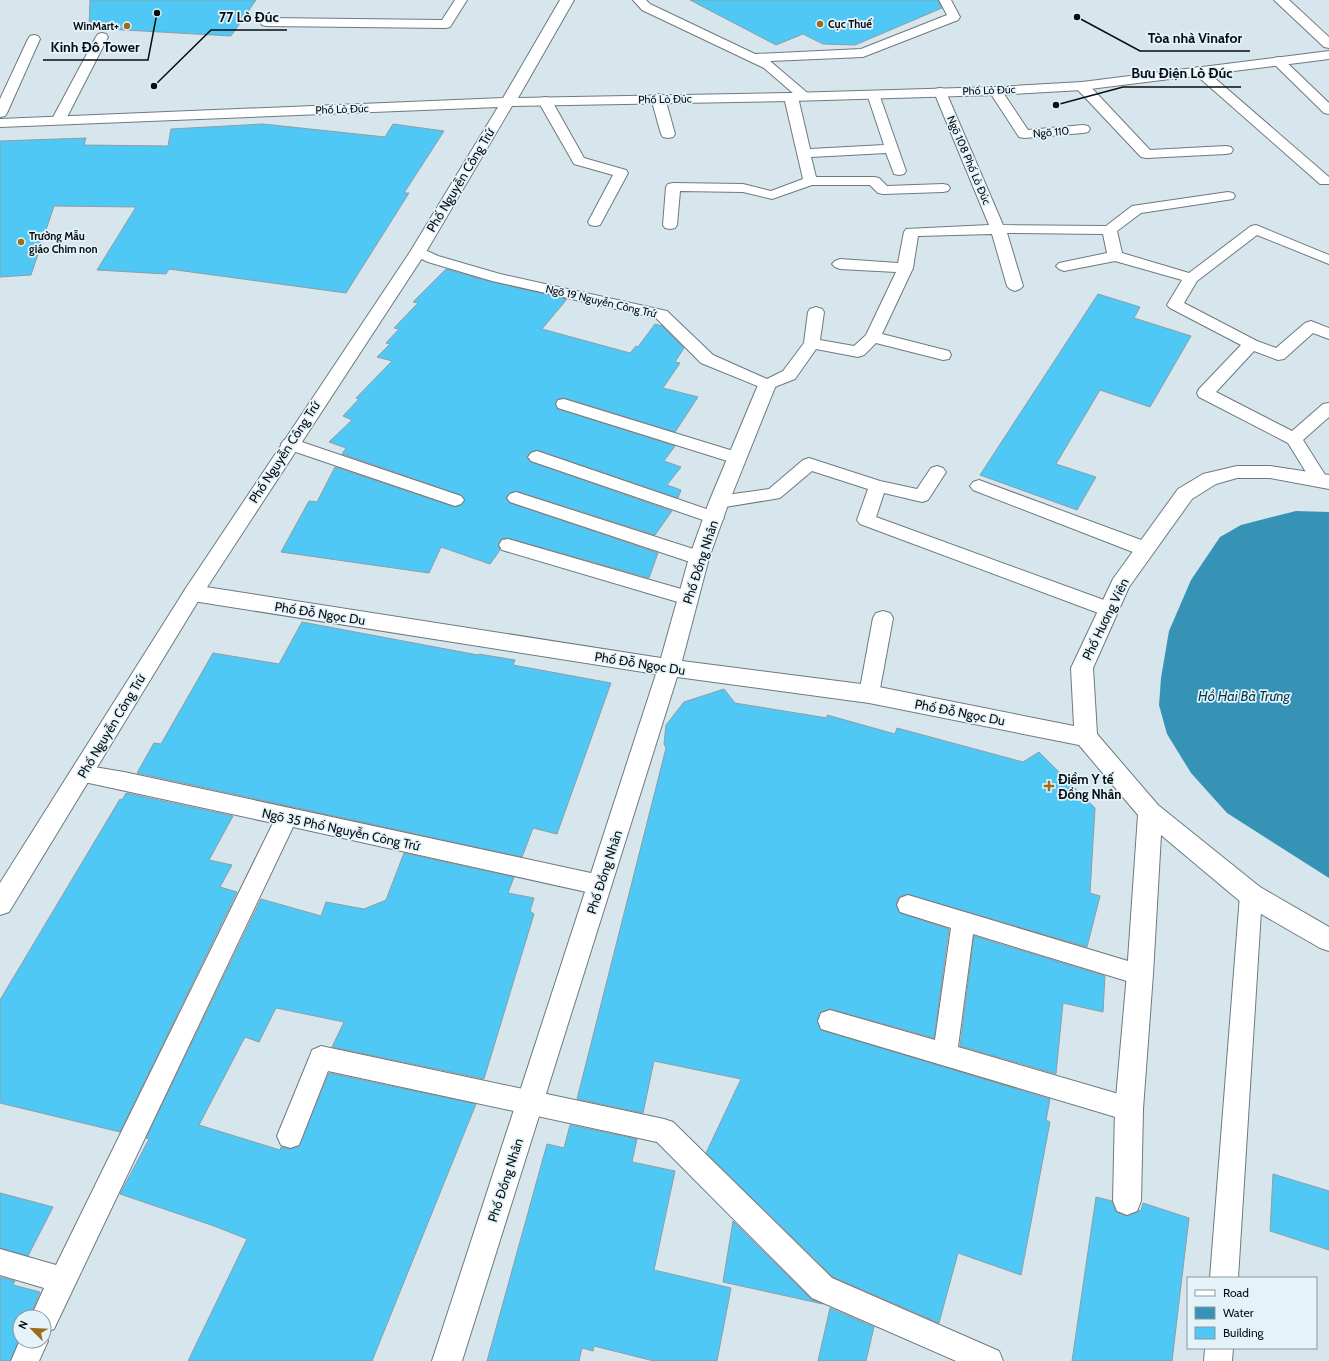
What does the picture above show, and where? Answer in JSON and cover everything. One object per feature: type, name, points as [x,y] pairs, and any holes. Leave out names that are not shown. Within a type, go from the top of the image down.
[{"type":"street","name":"Phố Nguyễn Công Trứ","points":[[0,904],[82,774],[193,592],[418,252],[567,0]]},
{"type":"street","points":[[1281,0],[1329,44]]},
{"type":"street","name":"Phố Lò Đúc","points":[[0,123],[508,102],[995,91],[1082,86],[1329,55]]},
{"type":"street","points":[[658,98],[668,134]]},
{"type":"street","name":"Phố Đồng Nhân","points":[[447,1361],[669,668],[699,558],[737,458],[767,385]]},
{"type":"street","name":"Phố Hương Viên","points":[[1086,737],[1082,668],[1120,584],[1185,494],[1210,479],[1237,472],[1270,472],[1324,482]]},
{"type":"street","name":"Phố Đỗ Ngọc Du","points":[[193,592],[669,668],[869,694],[1086,737]]},
{"type":"street","points":[[1086,737],[1150,812],[1251,895],[1329,940]]},
{"type":"street","points":[[1127,1201],[1129,1109],[1140,974],[1150,812]]},
{"type":"lane","points":[[266,22],[446,24],[462,0]]},
{"type":"lane","points":[[639,0],[646,7],[768,65],[798,96],[804,153],[810,181]]},
{"type":"lane","points":[[753,58],[863,53],[954,18],[945,0]]},
{"type":"lane","points":[[58,121],[102,37]]},
{"type":"lane","points":[[0,114],[34,39]]},
{"type":"lane","points":[[1278,61],[1329,110]]},
{"type":"lane","points":[[1199,71],[1325,181]]},
{"type":"lane","points":[[1082,86],[1146,154],[1226,150]]},
{"type":"lane","name":"Ngõ 110","points":[[995,91],[1024,134],[1083,129]]},
{"type":"lane","name":"Ngõ 108 Phố Lò Đúc","points":[[940,92],[998,229],[1015,286]]},
{"type":"lane","points":[[873,94],[899,171]]},
{"type":"lane","points":[[545,101],[579,160],[620,173],[595,222]]},
{"type":"lane","points":[[804,153],[892,149]]},
{"type":"lane","points":[[670,225],[672,187],[743,188],[772,195],[810,181],[874,181],[883,190],[943,188]]},
{"type":"lane","points":[[812,343],[858,352],[873,337],[905,268],[911,232],[998,229],[1109,230],[1137,209],[1228,196]]},
{"type":"lane","points":[[1329,260],[1256,229],[1191,278],[1176,305],[1251,344],[1278,355],[1311,326],[1329,334]]},
{"type":"lane","points":[[1109,230],[1115,256]]},
{"type":"lane","name":"Ngõ 19 Nguyễn Công Trứ","points":[[418,252],[433,259],[497,278],[661,314],[707,359],[767,385]]},
{"type":"lane","points":[[1064,266],[1115,256],[1191,278]]},
{"type":"lane","points":[[840,264],[905,268]]},
{"type":"lane","points":[[767,385],[789,375],[812,343],[816,312]]},
{"type":"lane","points":[[873,337],[942,355]]},
{"type":"lane","points":[[1251,344],[1205,393],[1294,439],[1324,482]]},
{"type":"lane","points":[[564,404],[737,458]]},
{"type":"lane","points":[[1294,439],[1329,408]]},
{"type":"lane","points":[[290,444],[455,500]]},
{"type":"lane","points":[[537,457],[717,510],[774,494],[809,464],[878,486],[922,496],[937,472]]},
{"type":"lane","points":[[878,486],[866,520],[1108,609]]},
{"type":"lane","points":[[979,486],[1145,548]]},
{"type":"lane","points":[[516,498],[699,558]]},
{"type":"lane","points":[[508,544],[688,598]]},
{"type":"lane","points":[[869,694],[883,618]]},
{"type":"lane","name":"Ngõ 35 Phố Nguyễn Công Trứ","points":[[82,774],[600,885]]},
{"type":"lane","points":[[49,1309],[287,817]]},
{"type":"lane","points":[[1224,1277],[1251,895]]},
{"type":"lane","points":[[908,904],[1140,974]]},
{"type":"lane","points":[[945,1054],[964,921]]},
{"type":"lane","points":[[830,1020],[1129,1109]]},
{"type":"lane","points":[[290,1136],[321,1058],[664,1131],[822,1288],[989,1361]]},
{"type":"lane","points":[[0,1262],[62,1280]]},
{"type":"lane","points":[[25,1361],[30,1349]]},
{"type":"lane","points":[[1218,1361],[1219,1349]]},
{"type":"water","name":"Hồ Hai Bà Trưng","points":[[1296,511],[1329,512],[1329,878],[1227,813],[1191,773],[1167,734],[1159,705],[1161,678],[1169,631],[1191,580],[1220,537],[1241,525]]},
{"type":"building","points":[[90,0],[256,0],[231,36],[89,28]]},
{"type":"building","name":"Cục Thuế","points":[[690,0],[938,0],[942,8],[855,45],[823,44],[803,34],[776,45]]},
{"type":"building","points":[[263,124],[385,137],[393,124],[444,131],[404,193],[409,193],[346,293],[169,269],[166,274],[97,270],[136,207],[54,206],[31,275],[0,277],[0,141],[86,138],[84,145],[168,146],[171,129]]},
{"type":"building","points":[[446,269],[492,282],[567,299],[542,329],[630,353],[636,346],[638,347],[655,324],[662,326],[684,348],[675,362],[680,363],[663,388],[698,397],[675,432],[564,398],[558,399],[555,403],[558,409],[675,446],[664,461],[681,467],[667,485],[681,490],[678,498],[537,450],[531,452],[526,457],[531,462],[672,511],[655,535],[516,491],[510,493],[506,498],[510,503],[658,553],[649,578],[508,538],[501,539],[498,544],[500,550],[490,564],[441,547],[429,573],[281,552],[309,501],[317,502],[335,467],[455,507],[461,505],[465,501],[461,495],[342,454],[346,448],[329,442],[352,420],[343,416],[359,399],[356,398],[392,361],[377,357],[390,344],[386,343],[399,329],[394,328],[418,303],[413,302]]},
{"type":"building","points":[[1098,294],[1140,307],[1134,318],[1191,336],[1150,407],[1100,390],[1056,464],[1096,477],[1077,510],[980,475]]},
{"type":"building","points":[[302,622],[478,655],[515,660],[513,665],[611,683],[557,834],[533,828],[522,857],[137,773],[154,743],[161,744],[213,653],[279,664]]},
{"type":"building","points":[[724,689],[735,703],[827,718],[827,715],[895,734],[897,728],[1023,762],[1039,752],[1095,808],[1090,893],[1100,896],[1087,947],[907,894],[899,897],[896,904],[900,913],[949,929],[934,1038],[830,1009],[821,1012],[817,1020],[821,1030],[1050,1099],[1046,1120],[1050,1122],[1021,1275],[958,1253],[939,1323],[833,1277],[706,1153],[741,1079],[654,1061],[643,1113],[577,1099],[666,748],[664,744],[666,725],[684,702]]},
{"type":"building","points":[[126,793],[233,816],[209,860],[232,865],[220,887],[237,892],[120,1132],[0,1103],[0,1000],[120,799],[122,800]]},
{"type":"building","points":[[404,853],[514,877],[508,893],[534,898],[530,911],[534,914],[484,1079],[332,1047],[344,1022],[276,1008],[259,1042],[245,1037],[199,1125],[280,1150],[281,1147],[290,1149],[299,1146],[329,1073],[476,1104],[372,1361],[188,1361],[247,1239],[214,1226],[120,1194],[149,1139],[146,1138],[261,899],[321,916],[326,902],[364,909],[386,900]]},
{"type":"building","points":[[974,936],[1105,976],[1103,1012],[1063,1003],[1056,1074],[960,1046]]},
{"type":"building","points":[[570,1125],[637,1139],[632,1162],[675,1171],[654,1270],[731,1288],[717,1361],[654,1361],[594,1346],[593,1351],[582,1348],[579,1361],[487,1361],[547,1144],[564,1148]]},
{"type":"building","points":[[1273,1174],[1329,1191],[1329,1250],[1270,1231]]},
{"type":"building","points":[[0,1193],[53,1207],[28,1256],[0,1248]]},
{"type":"building","points":[[1096,1197],[1112,1201],[1116,1212],[1126,1216],[1138,1212],[1139,1210],[1141,1211],[1143,1203],[1189,1218],[1172,1361],[1072,1361]]},
{"type":"building","points":[[733,1221],[811,1299],[823,1304],[723,1282]]},
{"type":"building","points":[[0,1277],[15,1281],[13,1285],[40,1292],[33,1309],[12,1309],[12,1349],[15,1349],[10,1361],[0,1361]]},
{"type":"building","points":[[830,1308],[874,1327],[866,1361],[818,1361]]},
{"type":"place","name":"Kinh Đô Tower","points":[[157,13]]},
{"type":"place","name":"Tòa nhà Vinafor","points":[[1077,17]]},
{"type":"place","name":"Cục Thuế","points":[[820,24]]},
{"type":"place","name":"WinMart+","points":[[127,26]]},
{"type":"place","name":"77 Lò Đúc","points":[[154,86]]},
{"type":"place","name":"Bưu Điện Lò Đúc","points":[[1056,105]]},
{"type":"place","name":"Trường Mẫu giáo Chim non","points":[[21,242]]},
{"type":"place","name":"Điểm Y tế Đồng Nhân","points":[[1049,786]]}]
